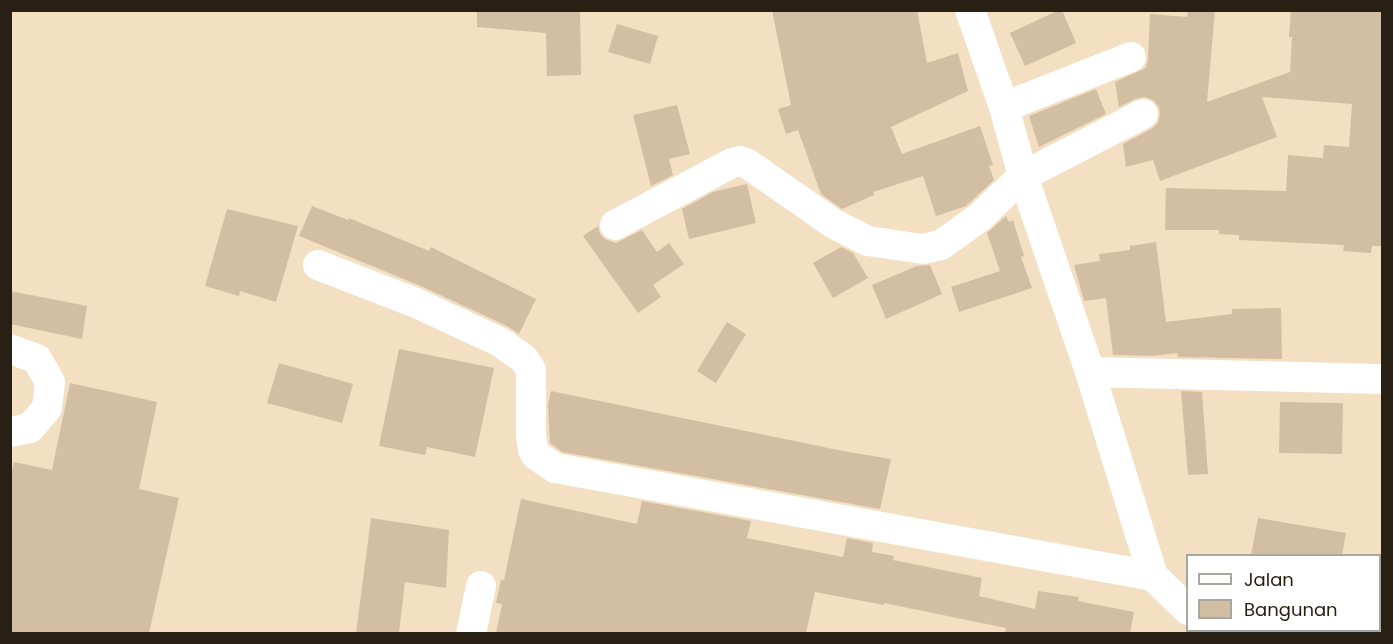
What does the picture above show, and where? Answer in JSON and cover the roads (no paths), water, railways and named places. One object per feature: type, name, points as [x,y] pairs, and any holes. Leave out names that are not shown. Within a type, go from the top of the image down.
[{"type":"street","points":[[970,10],[1004,107],[1023,176],[1090,372],[1152,576],[1186,608]]},
{"type":"street","points":[[1004,107],[1131,57]]},
{"type":"street","points":[[615,225],[732,163],[740,161],[748,164],[834,224],[868,241],[923,249],[941,245],[970,224],[1023,176],[1143,114]]},
{"type":"street","points":[[318,266],[416,303],[500,342],[524,359],[531,370],[533,450],[536,455],[555,468],[1152,576]]},
{"type":"street","points":[[10,349],[37,359],[50,382],[47,408],[30,428],[10,432]]},
{"type":"street","points":[[1090,372],[1383,379]]},
{"type":"street","points":[[471,633],[481,586]]}]
